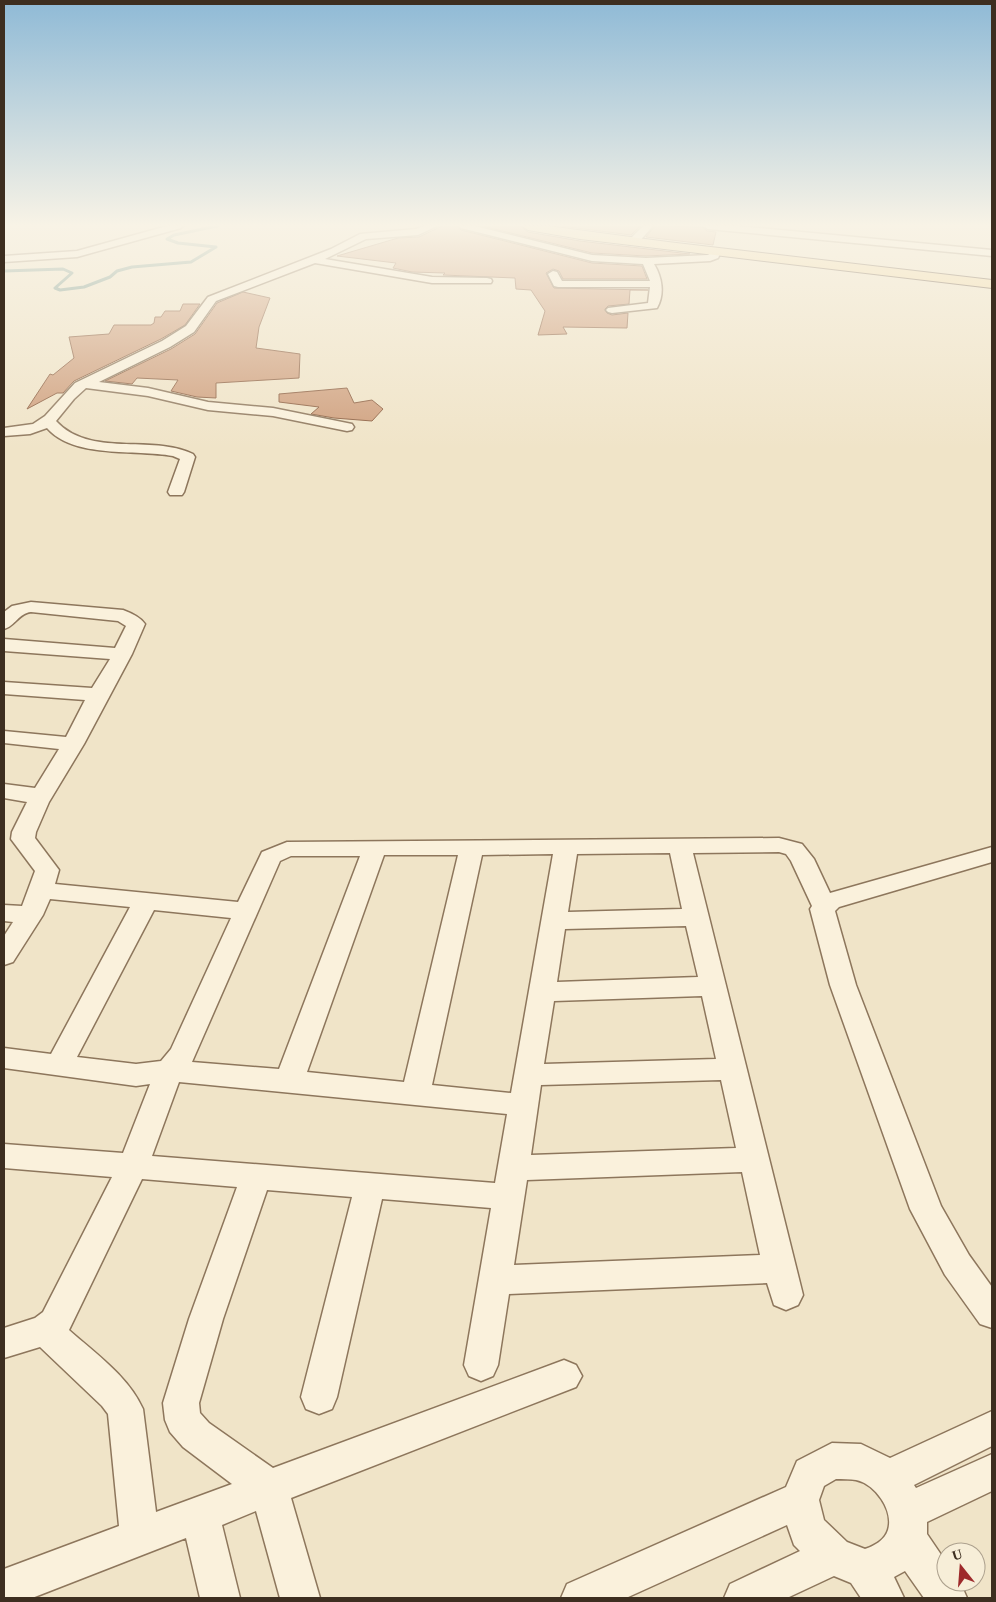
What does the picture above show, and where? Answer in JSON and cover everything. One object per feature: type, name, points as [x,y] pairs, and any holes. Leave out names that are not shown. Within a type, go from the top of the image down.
[{"type":"street","points":[[4,432],[33,429],[48,421],[73,391],[166,344],[190,329],[209,301]]},
{"type":"street","points":[[612,310],[652,307],[654,301]]},
{"type":"street","points":[[84,384],[148,392],[208,406],[273,412],[347,427]]},
{"type":"street","points":[[48,421],[60,432],[83,441],[181,453],[188,458],[176,492]]},
{"type":"street","points":[[4,623],[14,611],[21,607],[123,616],[136,624],[122,654],[73,744],[38,802],[24,832],[24,839],[15,844],[47,870],[43,891],[4,956]]},
{"type":"street","points":[[4,645],[122,654]]},
{"type":"street","points":[[4,688],[98,695]]},
{"type":"street","points":[[4,737],[73,744]]},
{"type":"street","points":[[4,791],[35,795],[38,802]]},
{"type":"street","points":[[4,1343],[45,1330],[55,1323],[133,1166],[169,1070],[183,1054],[270,857],[287,850],[375,847],[778,845],[794,849],[802,859],[827,904]]},
{"type":"street","points":[[481,1365],[566,846]]},
{"type":"street","points":[[495,1280],[783,1282],[680,846]]},
{"type":"street","points":[[289,1081],[375,847]]},
{"type":"street","points":[[416,1094],[472,847]]},
{"type":"street","points":[[992,854],[858,893],[827,904],[822,909],[843,985],[926,1208],[957,1265],[992,1313]]},
{"type":"street","points":[[43,891],[246,911]]},
{"type":"street","points":[[59,1065],[146,901]]},
{"type":"street","points":[[4,913],[30,915]]},
{"type":"street","points":[[554,921],[697,917]]},
{"type":"street","points":[[542,992],[713,986]]},
{"type":"street","points":[[4,1058],[136,1075],[169,1070],[524,1105]]},
{"type":"street","points":[[529,1076],[732,1069]]},
{"type":"street","points":[[4,1156],[370,1186],[511,1182],[754,1159]]},
{"type":"street","points":[[256,1177],[206,1319],[181,1403],[183,1420],[196,1434],[269,1488],[300,1598]]},
{"type":"street","points":[[319,1397],[370,1186]]},
{"type":"street","points":[[45,1330],[115,1394],[126,1409],[140,1537]]},
{"type":"street","points":[[4,1589],[564,1376]]},
{"type":"street","points":[[889,1478],[992,1428]]},
{"type":"street","points":[[860,1574],[808,1531],[800,1500],[810,1474],[832,1461],[861,1462],[889,1478],[908,1525],[947,1598]]},
{"type":"street","points":[[744,1598],[860,1574],[890,1559],[908,1525],[992,1472]]},
{"type":"street","points":[[581,1598],[800,1500]]},
{"type":"street","points":[[200,1514],[220,1598]]},
{"type":"building","points":[[222,301],[269,301],[259,327],[256,348],[300,354],[299,378],[216,383],[216,398],[197,397],[171,391],[178,380],[137,378],[132,384],[105,381],[171,349],[195,334],[217,303]]},
{"type":"building","points":[[538,301],[629,301],[629,304],[608,306],[605,309],[607,313],[612,315],[628,313],[627,328],[563,327],[567,334],[538,335],[545,311]]},
{"type":"building","points":[[183,304],[200,304],[185,325],[161,339],[74,381],[63,393],[57,393],[27,409],[50,374],[53,375],[74,358],[69,337],[109,334],[114,325],[151,325],[154,323],[155,317],[161,317],[165,311],[180,311]]},
{"type":"building","points":[[347,388],[354,403],[372,400],[383,409],[372,421],[311,414],[319,407],[279,402],[279,394]]}]
